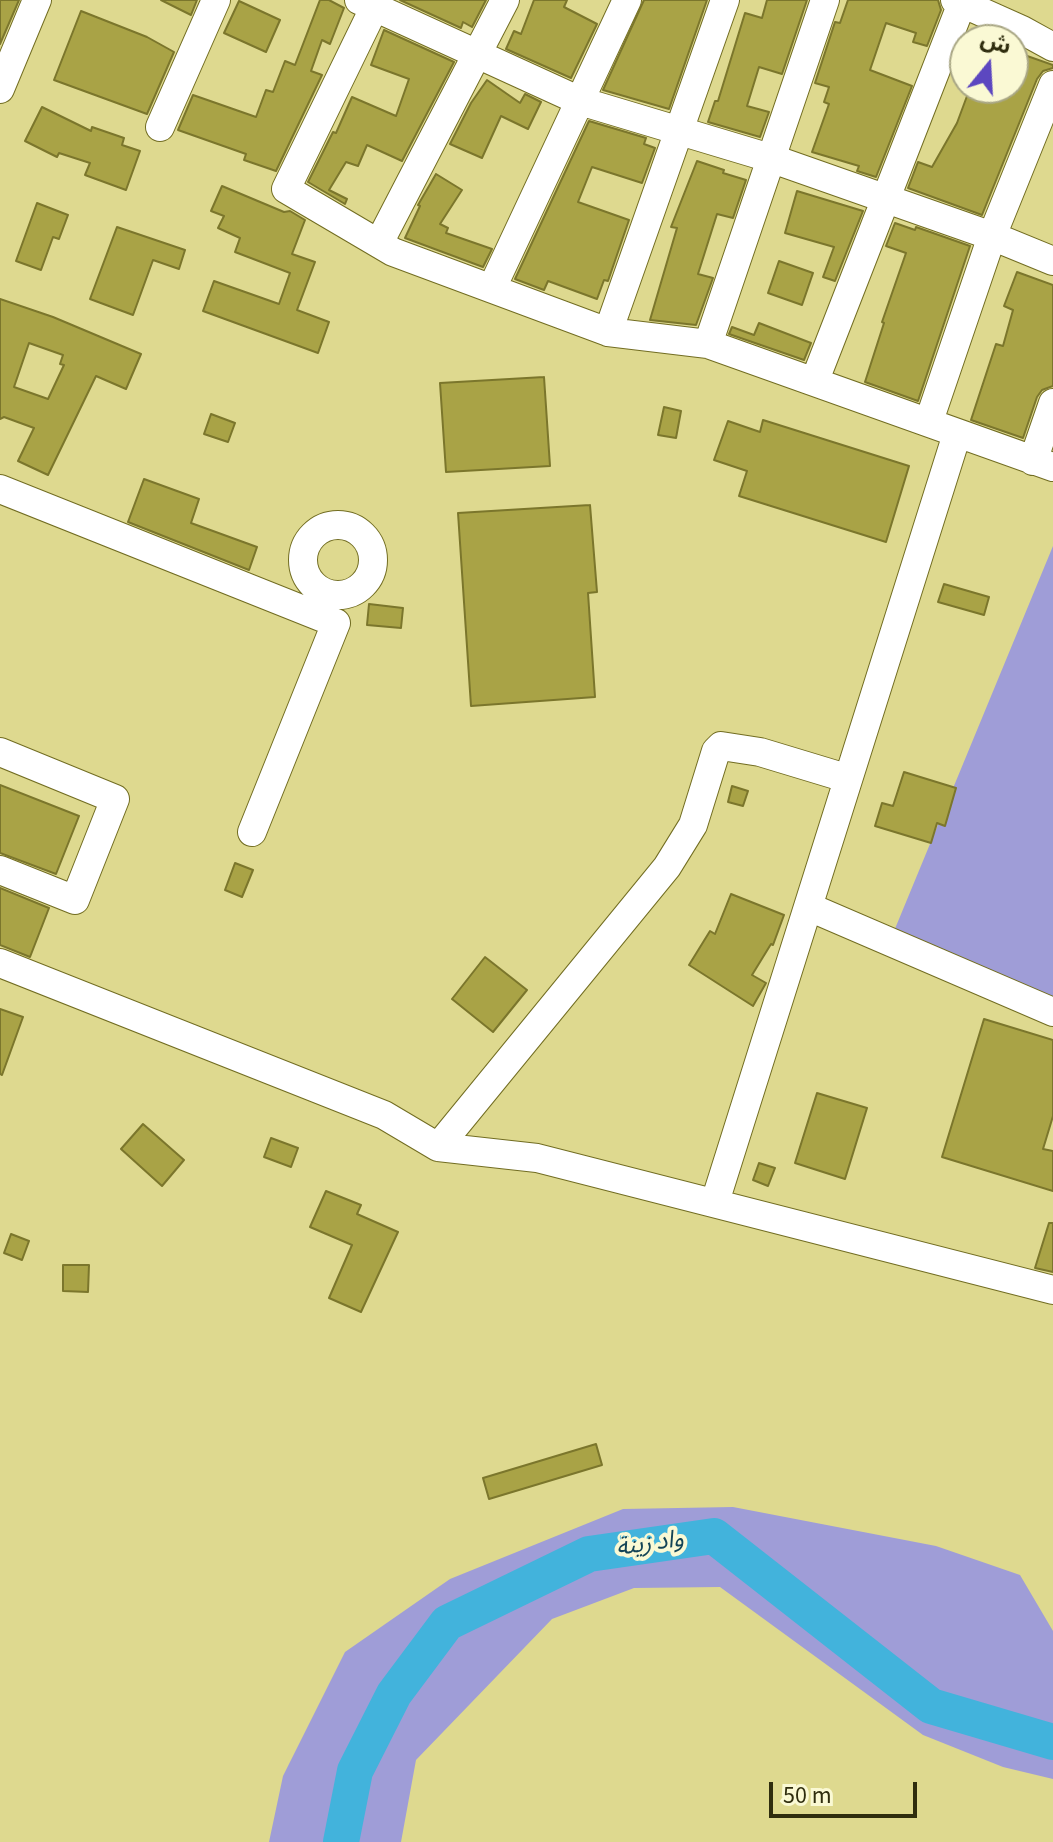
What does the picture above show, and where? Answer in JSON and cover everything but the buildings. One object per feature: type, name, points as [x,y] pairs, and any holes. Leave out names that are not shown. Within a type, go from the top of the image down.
[{"type":"street","points":[[0,89],[37,0]]},
{"type":"street","points":[[160,127],[216,0]]},
{"type":"street","points":[[379,243],[505,0]]},
{"type":"street","points":[[492,288],[627,0]]},
{"type":"street","points":[[608,332],[725,0]]},
{"type":"street","points":[[708,344],[825,0]]},
{"type":"street","points":[[815,380],[887,199],[958,2],[1053,47]]},
{"type":"street","points":[[1053,261],[992,236],[770,158],[580,101],[370,3],[286,189],[393,252],[608,332],[708,344],[1043,464],[1053,403]]},
{"type":"street","points":[[929,421],[992,236],[1053,85]]},
{"type":"street","points":[[715,1202],[809,907],[846,778],[957,434]]},
{"type":"street","points":[[0,489],[322,605],[336,623],[252,832]]},
{"type":"street","points":[[438,1147],[667,867],[693,825],[716,751],[721,746],[760,752],[846,778]]},
{"type":"street","points":[[0,752],[115,799],[75,900],[0,870]]},
{"type":"street","points":[[809,907],[1053,1012]]},
{"type":"street","points":[[0,963],[384,1115],[438,1147],[537,1158],[1053,1290]]},
{"type":"shaded area","points":[[1053,546],[1053,1000],[892,936]]},
{"type":"shaded area","points":[[733,1507],[936,1546],[1020,1575],[1053,1631],[1053,1779],[1003,1767],[923,1735],[720,1587],[634,1588],[552,1619],[416,1760],[401,1842],[269,1842],[283,1776],[345,1652],[450,1579],[623,1509]]},
{"type":"waterway","name":"واد زينة","points":[[341,1842],[355,1771],[394,1694],[447,1623],[589,1554],[714,1536],[931,1706],[1053,1742]]}]
